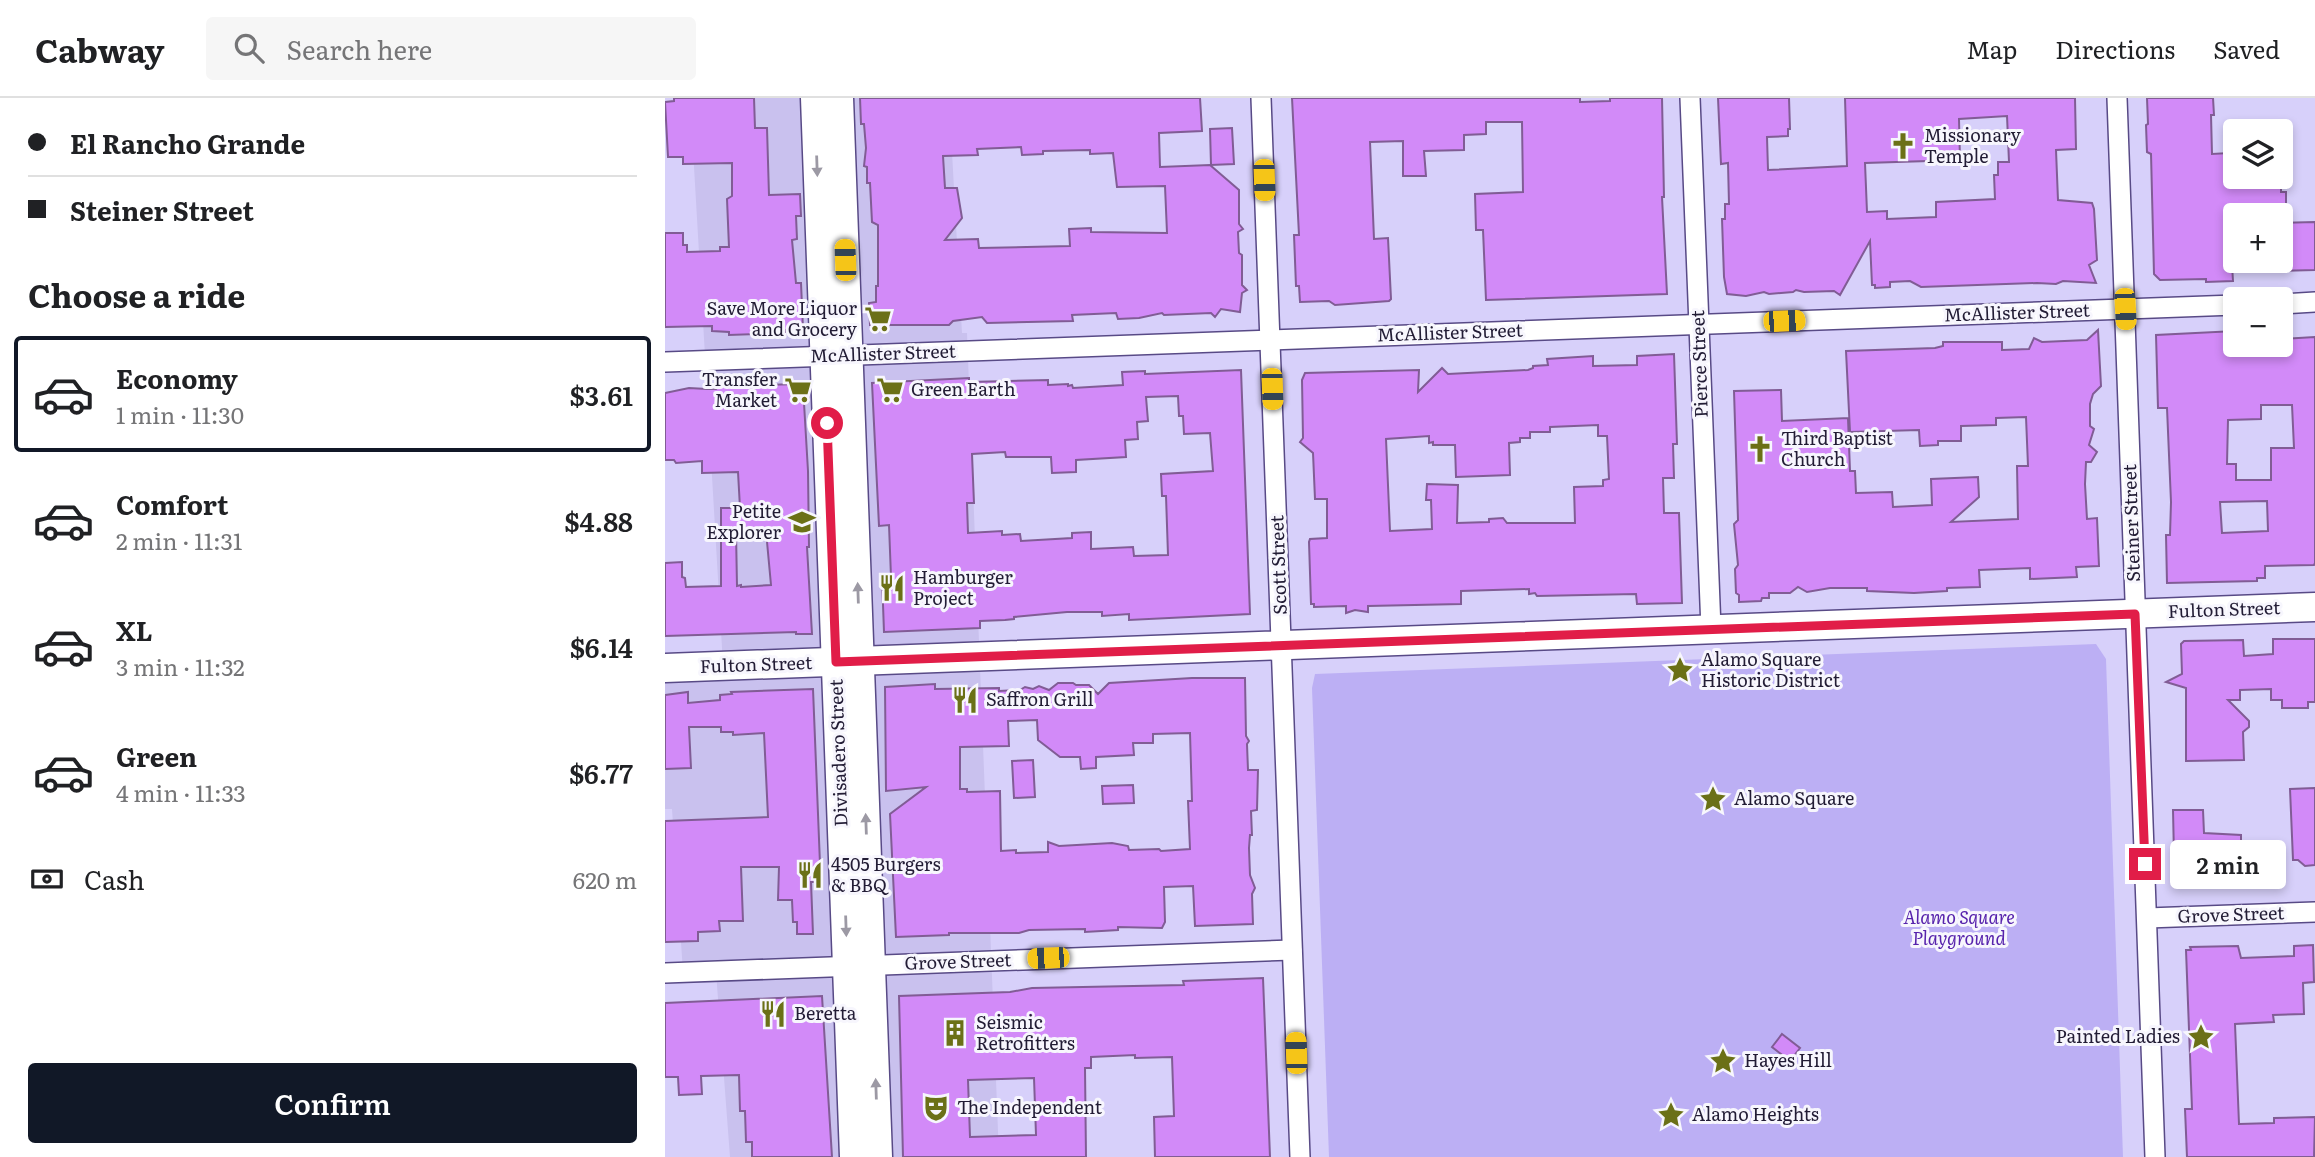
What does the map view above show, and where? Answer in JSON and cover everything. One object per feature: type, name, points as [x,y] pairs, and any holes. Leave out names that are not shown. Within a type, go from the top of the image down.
[{"type":"street","name":"Divisadero Street","points":[[815,98],[837,356]]},
{"type":"street","name":"Divisadero Street","points":[[839,98],[837,356],[859,966],[854,1157]]},
{"type":"street","name":"Scott Street","points":[[1261,98],[1300,1157]]},
{"type":"street","name":"Pierce Street","points":[[1690,98],[1711,629]]},
{"type":"street","name":"Steiner Street","points":[[2117,98],[2155,1157]]},
{"type":"street","points":[[2293,303],[2315,302]]},
{"type":"street","name":"McAllister Street","points":[[665,362],[2223,305]]},
{"type":"street","name":"Fulton Street","points":[[665,668],[2315,607]]},
{"type":"street","name":"Grove Street","points":[[2147,918],[2315,912]]},
{"type":"street","name":"Grove Street","points":[[665,973],[1293,950]]},
{"type":"street","name":"Divisadero Street","points":[[859,966],[878,1157]]},
{"type":"shaded area","points":[[690,98],[949,98],[962,333],[967,333],[999,1157],[730,1157],[716,972],[683,972],[672,809],[665,809],[665,668],[723,665]]},
{"type":"green space","name":"Alamo Square","points":[[2096,644],[2106,659],[2123,1157],[1329,1157],[1312,688],[1315,674]]},
{"type":"building","points":[[674,98],[754,98],[755,128],[767,128],[769,195],[800,194],[801,216],[796,216],[797,239],[792,240],[796,283],[801,283],[803,329],[785,330],[785,333],[729,335],[729,332],[712,331],[712,326],[665,327],[665,233],[683,233],[683,245],[687,245],[687,252],[720,251],[720,247],[729,247],[727,199],[732,196],[732,163],[683,164],[683,157],[668,157],[665,102],[674,101]]},
{"type":"building","points":[[860,98],[1200,98],[1202,131],[1159,133],[1160,167],[1210,165],[1239,190],[1239,224],[1243,229],[1238,232],[1239,253],[1242,255],[1242,285],[1247,290],[1242,293],[1240,312],[1221,309],[1215,317],[1211,313],[1162,313],[1118,319],[1116,313],[1072,315],[1073,321],[987,323],[982,317],[953,321],[949,325],[870,325],[869,303],[876,302],[878,286],[878,225],[872,222],[870,183],[867,183],[867,167],[864,166],[864,124],[861,124]],"holes":[[[1021,147],[1022,155],[1043,154],[1043,151],[1090,150],[1090,154],[1113,153],[1117,187],[1165,186],[1167,233],[1091,232],[1091,228],[1069,229],[1070,246],[979,248],[978,239],[945,240],[962,218],[957,188],[945,188],[943,156],[978,155],[977,149]]]},
{"type":"building","points":[[1292,98],[1580,98],[1580,102],[1610,101],[1610,98],[1662,98],[1662,197],[1667,294],[1486,300],[1483,230],[1476,230],[1475,194],[1523,192],[1522,122],[1486,122],[1486,134],[1464,135],[1464,150],[1424,151],[1426,176],[1403,176],[1403,141],[1370,142],[1374,239],[1388,238],[1391,299],[1335,305],[1329,301],[1300,302],[1299,286],[1296,286],[1294,235],[1299,235]]},
{"type":"building","points":[[1718,98],[1789,98],[1788,136],[1767,137],[1768,170],[1847,166],[1845,98],[2075,98],[2076,149],[2056,150],[2058,200],[2092,203],[2097,260],[2089,265],[2096,283],[2063,281],[2056,284],[1921,287],[1910,281],[1890,282],[1890,287],[1875,288],[1875,285],[1872,285],[1870,241],[1840,295],[1834,291],[1796,290],[1746,296],[1727,294],[1722,219],[1725,219],[1725,204],[1729,204],[1728,163],[1721,164]],"holes":[[[2007,116],[2009,162],[1998,162],[1998,175],[1994,175],[1995,199],[1936,202],[1936,217],[1887,219],[1887,211],[1867,212],[1865,163],[1960,160],[1959,119]]]},
{"type":"building","points":[[2147,98],[2213,98],[2212,154],[2223,153],[2223,189],[2281,189],[2281,192],[2286,192],[2286,203],[2223,203],[2223,273],[2233,273],[2233,281],[2160,280],[2154,274],[2151,154],[2147,152]]},
{"type":"building","points":[[1232,128],[1234,164],[1211,165],[1210,129]]},
{"type":"building","points":[[2315,222],[2315,270],[2293,271],[2293,223]]},
{"type":"building","points":[[2098,330],[2101,386],[2093,394],[2090,404],[2090,426],[2094,429],[2089,445],[2097,452],[2091,462],[2086,462],[2085,484],[2087,519],[2097,518],[2099,566],[2076,567],[2077,577],[2030,579],[2030,568],[1979,570],[1980,587],[1947,588],[1947,591],[1914,593],[1867,591],[1867,588],[1830,588],[1807,592],[1798,587],[1790,593],[1769,593],[1769,598],[1762,598],[1761,601],[1739,602],[1735,569],[1738,565],[1734,524],[1738,520],[1734,391],[1781,390],[1782,421],[1848,418],[1850,471],[1855,471],[1856,493],[1892,492],[1893,507],[1932,505],[1931,479],[1978,477],[1979,497],[1951,522],[2018,519],[2017,466],[2028,466],[2026,417],[1996,418],[1996,425],[1961,426],[1961,441],[1938,441],[1938,445],[1920,446],[1919,430],[1850,432],[1846,351],[1935,348],[1943,346],[1943,342],[2002,342],[2002,350],[2029,349],[2034,338],[2042,342],[2087,340]]},
{"type":"building","points":[[2223,332],[2223,357],[2293,357],[2293,338],[2315,337],[2314,565],[2265,566],[2265,578],[2257,578],[2257,581],[2167,583],[2166,535],[2170,535],[2171,502],[2167,408],[2158,408],[2156,335]],"holes":[[[2261,405],[2292,405],[2294,448],[2271,448],[2271,480],[2236,480],[2236,464],[2227,464],[2228,420],[2261,419]],[[2267,501],[2268,531],[2222,533],[2220,502]]]},
{"type":"building","points":[[1674,354],[1677,444],[1673,444],[1674,478],[1663,478],[1664,513],[1679,513],[1682,603],[1637,604],[1636,594],[1537,596],[1535,593],[1529,594],[1529,589],[1461,591],[1461,604],[1368,606],[1368,612],[1355,610],[1346,613],[1346,606],[1314,607],[1314,604],[1311,604],[1309,542],[1310,539],[1327,538],[1327,499],[1315,499],[1313,453],[1300,442],[1303,438],[1302,380],[1305,373],[1419,370],[1418,392],[1442,368],[1448,374],[1528,370],[1533,366],[1548,365],[1547,359],[1593,356],[1593,366],[1637,365],[1637,356]],"holes":[[[1598,425],[1598,436],[1607,436],[1609,479],[1603,480],[1603,486],[1574,487],[1575,523],[1507,523],[1503,518],[1489,519],[1489,522],[1457,523],[1458,485],[1427,484],[1426,500],[1431,500],[1432,529],[1390,531],[1386,439],[1429,436],[1429,443],[1433,442],[1433,445],[1455,445],[1456,477],[1510,475],[1509,443],[1520,442],[1520,438],[1530,438],[1530,432],[1550,432],[1550,427]]]},
{"type":"building","points":[[1241,370],[1250,614],[1129,620],[1129,614],[1102,616],[1102,612],[1067,612],[980,621],[980,628],[884,632],[882,577],[891,577],[889,525],[879,526],[872,383],[969,378],[969,382],[1048,380],[1048,385],[1068,384],[1073,388],[1123,385],[1122,372],[1145,371],[1145,374]],"holes":[[[1178,396],[1179,416],[1183,416],[1184,434],[1210,433],[1213,471],[1161,474],[1162,496],[1166,496],[1168,555],[1134,556],[1133,547],[1091,549],[1091,532],[1072,533],[1072,538],[1021,541],[1020,534],[1002,535],[1002,531],[968,533],[967,503],[974,503],[972,454],[1005,452],[1006,457],[1051,457],[1052,473],[1076,472],[1076,460],[1126,457],[1125,440],[1138,439],[1137,422],[1148,421],[1146,397]]]},
{"type":"building","points":[[719,386],[803,386],[812,634],[796,632],[665,636],[665,563],[682,562],[682,577],[685,578],[686,587],[721,586],[721,508],[740,508],[738,472],[702,473],[702,461],[676,463],[674,460],[665,460],[665,393],[689,388],[716,389]],"holes":[[[766,531],[771,585],[737,586],[736,532]]]},
{"type":"building","points":[[2273,639],[2315,639],[2315,702],[2308,702],[2308,708],[2282,708],[2282,700],[2271,700],[2271,689],[2240,690],[2240,700],[2228,700],[2249,721],[2249,727],[2243,732],[2244,760],[2186,761],[2186,688],[2166,682],[2182,674],[2181,644],[2184,641],[2243,640],[2244,656],[2273,654]]},
{"type":"building","points":[[1245,678],[1248,770],[1258,770],[1257,810],[1251,811],[1252,835],[1249,848],[1250,875],[1255,888],[1252,894],[1253,924],[1195,926],[1193,886],[1164,887],[1165,922],[1162,928],[1118,927],[1118,930],[1085,932],[1085,929],[1029,930],[1019,933],[949,933],[896,937],[890,814],[926,787],[886,791],[885,687],[935,684],[935,689],[999,688],[999,691],[1020,690],[1025,687],[1033,689],[1039,686],[1049,690],[1058,683],[1073,683],[1089,685],[1098,694],[1109,683]],"holes":[[[1037,720],[1038,740],[1060,757],[1080,757],[1081,769],[1096,768],[1096,757],[1134,755],[1133,743],[1153,743],[1153,734],[1190,733],[1190,849],[1129,850],[1128,846],[1112,843],[1059,846],[1048,842],[1048,852],[1001,851],[1000,791],[967,792],[967,789],[960,789],[960,747],[1009,746],[1008,721]]]},
{"type":"building","points":[[813,689],[820,864],[819,882],[811,882],[813,934],[797,934],[797,922],[793,922],[792,900],[778,900],[779,867],[741,867],[743,921],[719,921],[720,931],[698,932],[698,941],[665,942],[665,821],[768,817],[764,733],[733,735],[733,732],[721,732],[721,727],[689,727],[691,768],[665,769],[665,695],[688,692],[688,703],[720,700],[720,695],[732,694],[731,692]]},
{"type":"building","points":[[1033,760],[1035,797],[1014,798],[1012,761]]},
{"type":"building","points":[[1133,785],[1134,803],[1103,804],[1102,786]]},
{"type":"building","points":[[2315,788],[2315,865],[2305,866],[2298,860],[2293,860],[2290,789]]},
{"type":"building","points":[[2173,810],[2203,810],[2204,833],[2241,835],[2241,841],[2261,841],[2261,869],[2253,873],[2205,874],[2205,878],[2195,878],[2195,881],[2178,882],[2177,856],[2174,856]]},
{"type":"building","points":[[2313,945],[2314,982],[2303,983],[2304,1014],[2273,1015],[2274,1022],[2235,1024],[2239,1124],[2274,1123],[2274,1118],[2315,1117],[2314,1157],[2187,1157],[2185,1109],[2192,1109],[2186,950],[2191,950],[2190,947],[2238,946],[2241,958],[2294,956],[2294,946]]},
{"type":"building","points":[[1263,978],[1270,1157],[1155,1157],[1154,1117],[1174,1116],[1172,1057],[1135,1058],[1135,1055],[1091,1057],[1091,1068],[1085,1068],[1086,1157],[903,1157],[899,996],[1010,992],[1032,988],[1184,985],[1183,981]],"holes":[[[1034,1078],[1036,1135],[970,1137],[968,1080]]]},
{"type":"building","points":[[822,996],[832,1157],[752,1157],[752,1142],[746,1142],[745,1111],[740,1111],[739,1075],[701,1076],[702,1094],[679,1095],[678,1077],[665,1077],[665,1003]]},
{"type":"building","points":[[1782,1034],[1800,1048],[1790,1061],[1772,1047]]},
{"type":"place","name":"Missionary Temple","points":[[1903,146]]},
{"type":"place","name":"Save More Liquor and Grocery","points":[[878,319]]},
{"type":"place","name":"Transfer Market","points":[[798,390]]},
{"type":"place","name":"Green Earth","points":[[890,390]]},
{"type":"place","name":"Third Baptist Church","points":[[1760,449]]},
{"type":"place","name":"Petite Explorer","points":[[802,522]]},
{"type":"place","name":"Hamburger Project","points":[[892,588]]},
{"type":"place","name":"Alamo Square Historic District","points":[[1680,670]]},
{"type":"place","name":"Saffron Grill","points":[[965,700]]},
{"type":"place","name":"Alamo Square","points":[[1713,799]]},
{"type":"place","name":"4505 Burgers & BBQ","points":[[810,875]]},
{"type":"place","name":"Beretta","points":[[773,1014]]},
{"type":"place","name":"Seismic Retrofitters","points":[[955,1033]]},
{"type":"place","name":"Painted Ladies","points":[[2201,1037]]},
{"type":"place","name":"Hayes Hill","points":[[1723,1061]]},
{"type":"place","name":"The Independent","points":[[936,1108]]},
{"type":"place","name":"Alamo Heights","points":[[1671,1115]]},
{"type":"route","points":[[827,423],[836,662],[2135,614],[2145,864]]},
{"type":"park label","name":"Alamo Square Playground","points":[[1959,928]]}]
